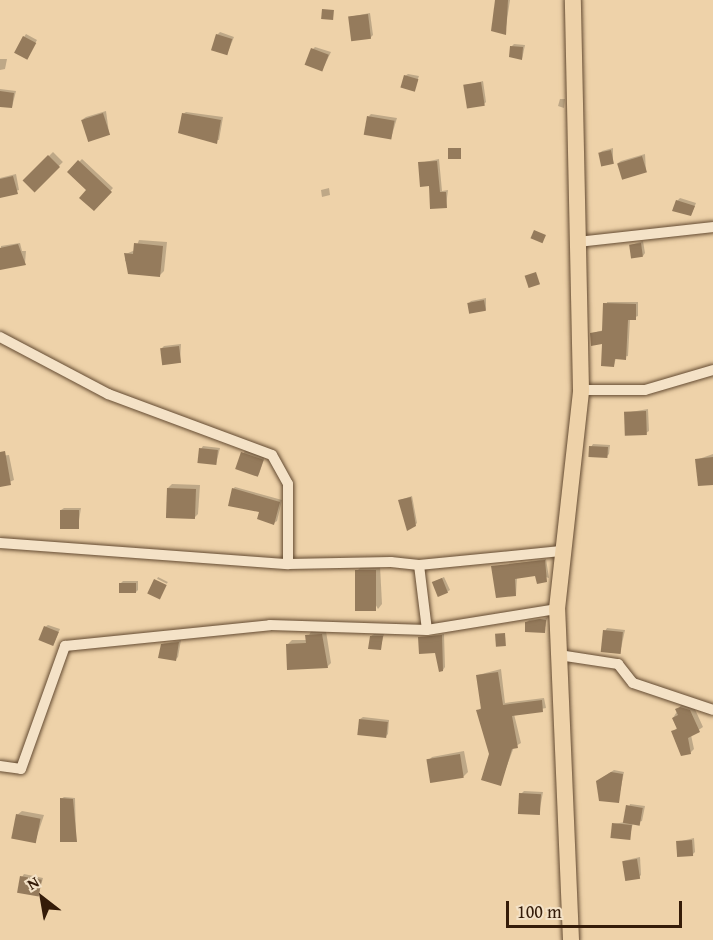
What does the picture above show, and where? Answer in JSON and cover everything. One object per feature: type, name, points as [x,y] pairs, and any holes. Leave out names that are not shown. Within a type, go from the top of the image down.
[{"type":"main road","points":[[571,940],[557,609],[581,390],[573,0]]},
{"type":"street","points":[[578,242],[713,227]]},
{"type":"street","points":[[0,337],[108,394],[272,455],[288,484],[288,564]]},
{"type":"street","points":[[581,390],[645,390],[713,370]]},
{"type":"street","points":[[0,543],[288,564],[391,562],[419,566],[563,551]]},
{"type":"street","points":[[419,566],[427,630]]},
{"type":"street","points":[[0,766],[21,769],[64,646],[270,625],[427,630],[557,609]]},
{"type":"street","points":[[559,655],[618,664],[633,683],[713,710]]},
{"type":"building","points":[[495,0],[508,0],[506,35],[491,31]]},
{"type":"building","points":[[322,9],[334,10],[333,20],[321,19]]},
{"type":"building","points":[[368,14],[371,39],[351,41],[348,16]]},
{"type":"building","points":[[216,34],[232,39],[227,55],[211,50]]},
{"type":"building","points":[[23,36],[36,43],[27,60],[14,53]]},
{"type":"building","points":[[510,46],[523,47],[522,60],[509,57]]},
{"type":"building","points":[[311,48],[329,55],[322,72],[305,65]]},
{"type":"building","points":[[404,75],[418,79],[415,92],[400,87]]},
{"type":"building","points":[[481,82],[485,106],[467,109],[463,85]]},
{"type":"building","points":[[0,91],[14,93],[12,108],[0,107]]},
{"type":"building","points":[[103,113],[110,135],[88,142],[81,120]]},
{"type":"building","points":[[182,113],[221,120],[217,144],[178,133]]},
{"type":"building","points":[[367,116],[395,121],[391,140],[364,135]]},
{"type":"building","points":[[448,148],[461,148],[461,159],[448,159]]},
{"type":"building","points":[[611,150],[614,164],[601,166],[598,153]]},
{"type":"building","points":[[48,155],[60,167],[35,192],[23,180]]},
{"type":"building","points":[[642,156],[647,172],[622,180],[617,164]]},
{"type":"building","points":[[78,160],[112,192],[94,211],[79,198],[86,190],[67,172]]},
{"type":"building","points":[[437,161],[440,192],[446,192],[447,208],[430,209],[429,186],[420,187],[418,162]]},
{"type":"building","points":[[13,176],[18,194],[0,198],[0,179]]},
{"type":"building","points":[[676,200],[695,206],[691,216],[672,211]]},
{"type":"building","points":[[534,230],[546,235],[542,243],[530,238]]},
{"type":"building","points":[[134,243],[163,246],[160,277],[128,274],[124,253],[133,254]]},
{"type":"building","points":[[641,243],[643,257],[631,259],[629,245]]},
{"type":"building","points":[[18,244],[26,265],[0,270],[0,248]]},
{"type":"building","points":[[536,272],[540,284],[529,288],[525,276]]},
{"type":"building","points":[[484,300],[486,311],[469,314],[467,303]]},
{"type":"building","points":[[603,303],[636,304],[636,320],[628,320],[626,360],[615,359],[614,367],[601,366],[602,344],[591,346],[590,333],[602,331]]},
{"type":"building","points":[[179,346],[181,363],[162,365],[160,348]]},
{"type":"building","points":[[646,411],[647,435],[625,436],[624,412]]},
{"type":"building","points":[[589,446],[608,447],[607,458],[588,457]]},
{"type":"building","points":[[199,448],[218,450],[216,465],[197,463]]},
{"type":"building","points":[[5,451],[11,485],[0,487],[0,452]]},
{"type":"building","points":[[241,452],[264,460],[258,477],[235,469]]},
{"type":"building","points":[[713,457],[713,485],[698,486],[695,459]]},
{"type":"building","points":[[167,488],[196,489],[195,519],[166,518]]},
{"type":"building","points":[[232,488],[280,502],[274,525],[257,519],[259,512],[228,506]]},
{"type":"building","points":[[411,497],[416,526],[407,531],[398,500]]},
{"type":"building","points":[[60,510],[79,510],[79,529],[60,529]]},
{"type":"building","points":[[545,560],[547,582],[537,584],[535,576],[515,579],[516,596],[496,598],[491,566]]},
{"type":"building","points":[[355,570],[376,570],[376,611],[355,611]]},
{"type":"building","points":[[442,578],[448,593],[438,597],[432,582]]},
{"type":"building","points":[[154,579],[167,585],[160,599],[147,594]]},
{"type":"building","points":[[119,583],[136,583],[136,593],[119,593]]},
{"type":"building","points":[[546,620],[545,633],[525,632],[525,622]]},
{"type":"building","points":[[44,626],[59,632],[53,646],[38,640]]},
{"type":"building","points":[[603,630],[623,632],[621,654],[601,652]]},
{"type":"building","points":[[505,633],[506,646],[496,647],[495,634]]},
{"type":"building","points":[[322,634],[328,668],[287,670],[286,644],[306,643],[305,635]]},
{"type":"building","points":[[442,635],[443,671],[439,672],[435,653],[419,654],[418,637]]},
{"type":"building","points":[[370,636],[383,636],[381,650],[368,649]]},
{"type":"building","points":[[179,642],[176,661],[158,658],[161,644]]},
{"type":"building","points":[[498,672],[503,705],[542,700],[543,712],[512,716],[518,748],[512,749],[501,786],[481,780],[489,754],[476,710],[481,709],[476,675]]},
{"type":"building","points":[[680,707],[690,710],[700,732],[688,738],[691,754],[681,756],[671,731],[677,729],[672,718],[678,715],[675,709]]},
{"type":"building","points":[[359,719],[388,722],[386,738],[357,735]]},
{"type":"building","points":[[460,754],[464,778],[430,783],[426,759]]},
{"type":"building","points":[[611,772],[623,774],[619,803],[599,801],[596,781]]},
{"type":"building","points":[[519,793],[541,794],[540,815],[518,814]]},
{"type":"building","points":[[60,798],[73,799],[77,842],[60,842]]},
{"type":"building","points":[[626,805],[643,808],[640,826],[623,823]]},
{"type":"building","points":[[16,814],[41,819],[36,843],[11,839]]},
{"type":"building","points":[[612,823],[632,825],[630,840],[610,838]]},
{"type":"building","points":[[692,840],[693,856],[677,857],[676,841]]},
{"type":"building","points":[[637,859],[640,879],[625,881],[622,861]]},
{"type":"building","points":[[20,876],[42,880],[39,897],[17,893]]}]
